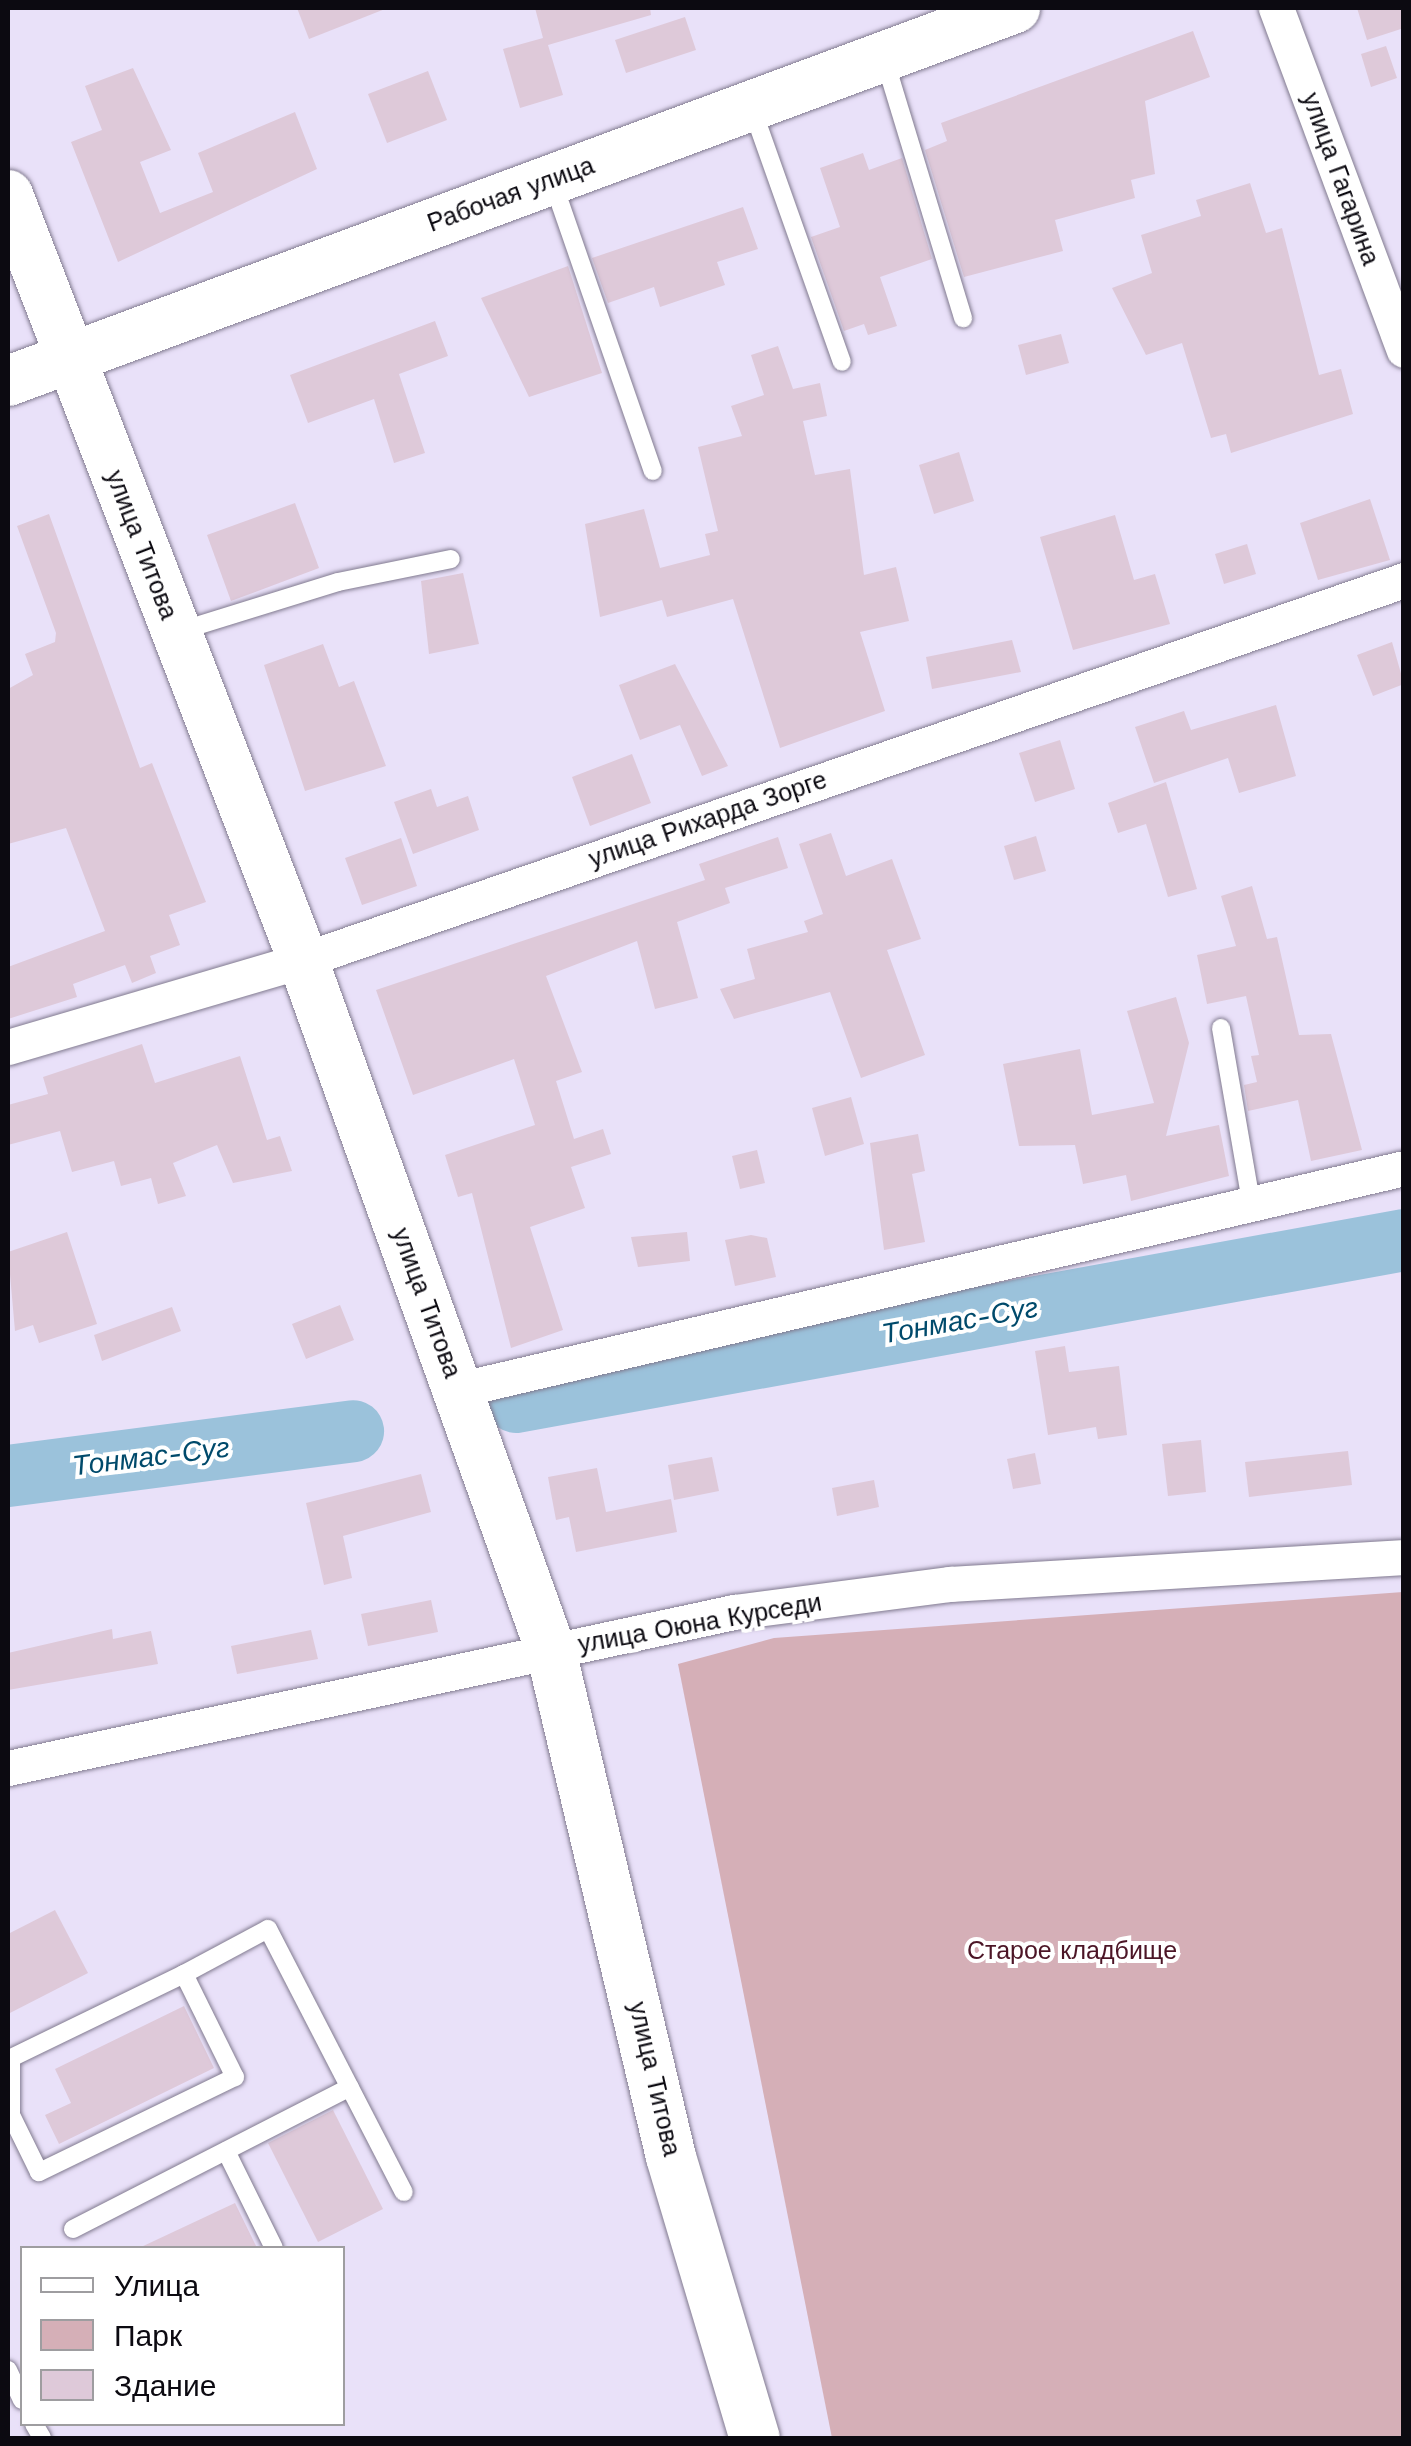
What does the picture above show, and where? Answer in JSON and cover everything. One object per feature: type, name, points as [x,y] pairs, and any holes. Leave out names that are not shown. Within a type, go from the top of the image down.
[{"type":"main road","name":"Рабочая улица","points":[[8,381],[1015,8]]},
{"type":"main road","name":"улица Титова","points":[[8,195],[302,960],[551,1651],[671,2157],[755,2438]]},
{"type":"street","name":"улица Гагарина","points":[[1276,8],[1404,350]]},
{"type":"street","name":"улица Рихарда Зорге","points":[[8,1047],[302,960],[1404,580]]},
{"type":"street","points":[[457,1390],[1251,1200],[1404,1168]]},
{"type":"street","name":"улица Оюна Курседи","points":[[8,1768],[734,1612],[950,1584],[1404,1557]]},
{"type":"lane","points":[[884,56],[963,318]]},
{"type":"lane","points":[[751,106],[842,362]]},
{"type":"lane","points":[[552,180],[653,471]]},
{"type":"lane","points":[[175,632],[338,582],[451,559]]},
{"type":"lane","points":[[1221,1028],[1251,1200]]},
{"type":"lane","points":[[184,1974],[234,2077],[39,2172],[9,2115],[12,2058],[268,1929],[404,2192]]},
{"type":"lane","points":[[73,2229],[350,2087]]},
{"type":"lane","points":[[226,2150],[273,2246]]},
{"type":"lane","points":[[8,2370],[20,2396]]},
{"type":"green space","name":"Старое кладбище","points":[[1403,1592],[1403,2438],[832,2438],[678,1664],[774,1638]]},
{"type":"building","points":[[297,8],[385,8],[385,9],[309,39]]},
{"type":"building","points":[[535,8],[650,8],[651,15],[548,45],[563,95],[520,108],[503,49],[543,38]]},
{"type":"building","points":[[1357,8],[1404,8],[1404,28],[1367,40]]},
{"type":"building","points":[[685,17],[696,50],[626,73],[615,40]]},
{"type":"building","points":[[1193,31],[1210,77],[1145,101],[1155,174],[1131,180],[1135,198],[1055,220],[1063,251],[964,277],[925,150],[947,141],[941,123]]},
{"type":"building","points":[[1386,46],[1397,78],[1371,87],[1361,54]]},
{"type":"building","points":[[133,68],[171,150],[140,162],[160,213],[213,192],[198,153],[295,112],[317,169],[118,262],[71,142],[102,130],[85,86]]},
{"type":"building","points":[[428,71],[447,120],[387,143],[368,94]]},
{"type":"building","points":[[863,153],[869,170],[902,158],[932,259],[880,277],[897,326],[868,335],[864,324],[844,331],[811,237],[840,227],[820,168]]},
{"type":"building","points":[[1250,183],[1266,233],[1282,228],[1319,375],[1341,369],[1353,414],[1231,453],[1226,434],[1211,438],[1182,343],[1146,355],[1112,288],[1152,273],[1141,235],[1201,216],[1196,200]]},
{"type":"building","points":[[743,207],[758,249],[717,262],[725,285],[660,307],[654,287],[608,303],[592,258]]},
{"type":"building","points":[[568,266],[602,373],[529,397],[481,298]]},
{"type":"building","points":[[435,321],[448,356],[399,374],[425,453],[394,463],[374,399],[308,423],[290,375]]},
{"type":"building","points":[[1061,334],[1069,363],[1026,375],[1018,345]]},
{"type":"building","points":[[778,346],[793,389],[820,383],[827,416],[803,421],[815,475],[850,469],[864,575],[896,567],[909,621],[860,632],[885,711],[780,748],[733,599],[667,617],[662,600],[600,617],[585,524],[644,509],[660,568],[710,555],[705,534],[718,531],[698,447],[742,436],[731,406],[764,395],[751,355]]},
{"type":"building","points":[[959,452],[974,501],[934,514],[919,465]]},
{"type":"building","points":[[1370,499],[1390,560],[1318,580],[1300,523]]},
{"type":"building","points":[[295,503],[319,568],[231,601],[207,535]]},
{"type":"building","points":[[49,514],[140,768],[152,763],[206,902],[169,915],[180,945],[150,956],[156,973],[132,983],[125,965],[73,984],[77,997],[8,1019],[8,967],[105,931],[66,828],[8,844],[8,689],[33,675],[25,654],[55,642],[56,633],[17,526]]},
{"type":"building","points":[[1115,515],[1134,580],[1155,574],[1170,624],[1073,650],[1040,537]]},
{"type":"building","points":[[1247,544],[1256,574],[1224,584],[1215,554]]},
{"type":"building","points":[[463,573],[479,644],[429,654],[421,581]]},
{"type":"building","points":[[1012,640],[1021,672],[932,689],[926,657]]},
{"type":"building","points":[[1392,642],[1404,684],[1373,696],[1357,655]]},
{"type":"building","points":[[323,644],[339,687],[354,681],[386,766],[305,791],[264,665]]},
{"type":"building","points":[[675,664],[728,766],[702,776],[680,725],[640,740],[619,685]]},
{"type":"building","points":[[1276,705],[1296,776],[1239,793],[1228,758],[1154,783],[1135,727],[1184,711],[1191,730]]},
{"type":"building","points":[[1060,740],[1075,789],[1035,802],[1019,753]]},
{"type":"building","points":[[632,754],[651,803],[590,826],[572,777]]},
{"type":"building","points":[[1166,782],[1197,889],[1168,897],[1146,824],[1118,833],[1108,803]]},
{"type":"building","points":[[431,789],[437,807],[468,796],[479,830],[413,854],[394,802]]},
{"type":"building","points":[[831,833],[846,876],[892,859],[921,939],[887,950],[925,1055],[861,1078],[830,992],[734,1019],[720,989],[755,979],[747,949],[808,932],[804,921],[823,914],[799,844]]},
{"type":"building","points":[[1036,836],[1046,871],[1014,880],[1004,846]]},
{"type":"building","points":[[778,837],[788,868],[725,888],[730,903],[677,922],[698,998],[655,1009],[637,941],[546,976],[582,1072],[556,1081],[574,1139],[603,1129],[611,1154],[571,1167],[585,1208],[530,1227],[563,1330],[511,1348],[472,1193],[458,1197],[445,1155],[535,1125],[514,1059],[413,1095],[376,990],[705,880],[699,864]]},
{"type":"building","points":[[401,838],[417,886],[362,905],[345,858]]},
{"type":"building","points":[[1252,886],[1267,939],[1277,937],[1299,1035],[1331,1034],[1362,1150],[1311,1161],[1298,1100],[1248,1111],[1244,1085],[1257,1082],[1251,1056],[1259,1055],[1246,996],[1207,1004],[1197,955],[1236,946],[1221,896]]},
{"type":"building","points":[[1176,997],[1189,1043],[1166,1136],[1219,1125],[1229,1176],[1131,1201],[1126,1175],[1083,1184],[1075,1145],[1019,1146],[1003,1064],[1080,1049],[1092,1115],[1154,1103],[1127,1011]]},
{"type":"building","points":[[142,1044],[155,1083],[240,1056],[267,1140],[280,1136],[292,1171],[233,1183],[217,1145],[173,1163],[186,1196],[158,1204],[151,1178],[121,1186],[114,1161],[72,1172],[60,1131],[8,1145],[8,1105],[48,1094],[43,1077]]},
{"type":"building","points":[[851,1097],[864,1144],[825,1156],[812,1108]]},
{"type":"building","points":[[918,1134],[925,1171],[912,1174],[925,1242],[884,1250],[870,1143]]},
{"type":"building","points":[[757,1150],[765,1183],[740,1189],[732,1156]]},
{"type":"building","points":[[67,1232],[97,1324],[39,1343],[33,1325],[15,1331],[8,1252]]},
{"type":"building","points":[[687,1232],[690,1261],[638,1267],[631,1237]]},
{"type":"building","points":[[751,1235],[767,1238],[776,1277],[735,1286],[725,1240]]},
{"type":"building","points":[[340,1305],[354,1340],[306,1359],[292,1324]]},
{"type":"building","points":[[172,1307],[181,1331],[102,1361],[94,1335]]},
{"type":"building","points":[[1065,1346],[1069,1372],[1119,1366],[1127,1435],[1098,1439],[1096,1427],[1048,1435],[1035,1351]]},
{"type":"building","points":[[1201,1440],[1206,1492],[1168,1496],[1162,1444]]},
{"type":"building","points":[[1348,1451],[1352,1485],[1249,1497],[1245,1462]]},
{"type":"building","points":[[1035,1453],[1041,1484],[1013,1489],[1007,1459]]},
{"type":"building","points":[[712,1457],[719,1491],[674,1500],[668,1465]]},
{"type":"building","points":[[597,1468],[606,1512],[671,1499],[677,1532],[576,1552],[569,1517],[556,1520],[548,1477]]},
{"type":"building","points":[[421,1474],[431,1512],[343,1536],[352,1578],[324,1585],[306,1503]]},
{"type":"building","points":[[874,1480],[879,1507],[837,1516],[832,1488]]},
{"type":"building","points":[[431,1600],[438,1632],[368,1646],[361,1614]]},
{"type":"building","points":[[112,1629],[113,1639],[151,1631],[158,1664],[8,1690],[8,1653]]},
{"type":"building","points":[[311,1630],[318,1659],[237,1674],[231,1646]]},
{"type":"building","points":[[55,1910],[88,1973],[8,2014],[8,1934]]},
{"type":"building","points":[[184,2006],[214,2068],[59,2144],[45,2115],[71,2103],[55,2069]]},
{"type":"building","points":[[333,2110],[383,2209],[318,2242],[268,2143]]},
{"type":"building","points":[[235,2203],[256,2246],[143,2246]]},
{"type":"waterway","name":"Тонмас-Суг","points":[[516,1402],[1404,1240]]},
{"type":"waterway","name":"Тонмас-Суг","points":[[8,1476],[353,1431]]}]
